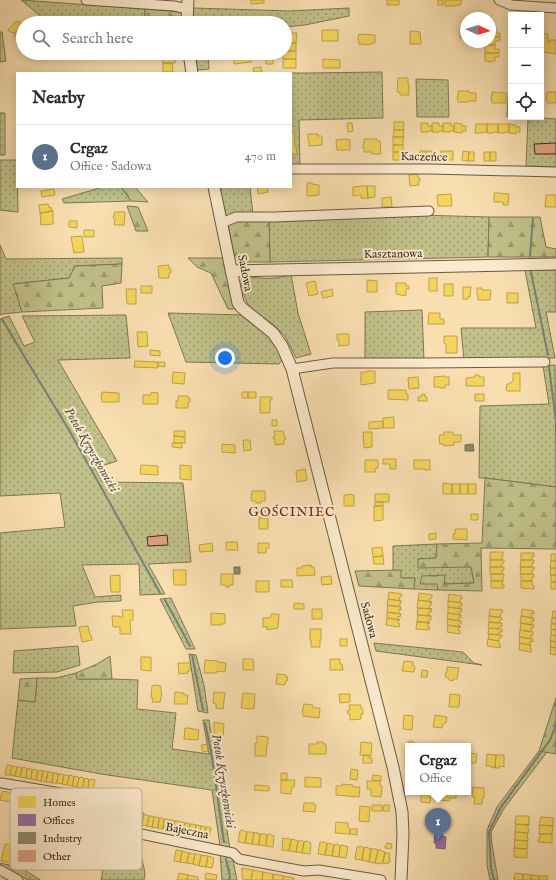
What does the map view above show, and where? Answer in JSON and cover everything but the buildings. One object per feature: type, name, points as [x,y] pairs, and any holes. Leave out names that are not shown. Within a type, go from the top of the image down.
[{"type":"street","points":[[86,0],[174,6],[188,4],[187,16]]},
{"type":"street","points":[[499,0],[511,5],[556,8]]},
{"type":"street","points":[[190,60],[192,72]]},
{"type":"street","name":"Kaczeńce","points":[[292,169],[423,169],[556,172]]},
{"type":"street","name":"Sadowa","points":[[214,188],[238,303],[273,333],[282,346],[292,368],[394,767],[402,812],[403,834],[401,880]]},
{"type":"street","points":[[222,223],[236,217],[429,211]]},
{"type":"street","name":"Kasztanowa","points":[[232,271],[556,264]]},
{"type":"street","points":[[292,368],[333,363],[545,362]]},
{"type":"street","name":"Bajeczna","points":[[2,783],[31,788]]},
{"type":"street","name":"Bajeczna","points":[[142,834],[233,852],[239,859],[304,871],[320,870],[381,880]]},
{"type":"street","points":[[0,870],[18,880]]},
{"type":"green space","points":[[21,0],[145,9],[144,16],[40,16]]},
{"type":"green space","points":[[193,8],[290,11],[349,8],[349,16],[292,26],[292,16],[193,16]]},
{"type":"green space","points":[[145,9],[182,12],[182,16],[144,16]]},
{"type":"green space","points":[[0,32],[2,32],[6,61],[0,62]]},
{"type":"green space","points":[[196,60],[208,60],[209,69],[197,70]]},
{"type":"green space","points":[[382,72],[383,118],[299,120],[300,166],[292,167],[292,73]]},
{"type":"green space","points":[[416,79],[448,80],[449,117],[417,117]]},
{"type":"green space","points":[[0,113],[5,113],[5,155],[0,155]]},
{"type":"green space","points":[[544,118],[556,119],[556,167],[526,166],[528,120],[544,120]]},
{"type":"green space","points":[[0,160],[16,160],[18,212],[0,210]]},
{"type":"green space","points":[[100,188],[122,188],[131,201],[64,203],[62,199]]},
{"type":"green space","points":[[122,188],[136,188],[148,202],[131,201]]},
{"type":"green space","points":[[220,188],[250,188],[253,215],[226,217]]},
{"type":"green space","points":[[127,206],[138,207],[148,231],[136,231]]},
{"type":"green space","points":[[417,215],[489,217],[488,257],[270,262],[269,219]]},
{"type":"green space","points":[[489,217],[540,217],[546,247],[556,249],[556,257],[488,257]]},
{"type":"green space","points":[[269,219],[270,262],[241,262],[234,254],[228,224],[237,220]]},
{"type":"green space","points":[[0,245],[6,259],[122,258],[122,264],[75,266],[69,278],[14,284],[22,312],[0,315]]},
{"type":"green space","points":[[188,258],[224,258],[238,309],[228,309],[211,273],[197,267]]},
{"type":"green space","points":[[122,264],[121,283],[102,286],[103,308],[22,312],[13,284],[69,278],[75,266]]},
{"type":"green space","points":[[525,270],[556,270],[556,312],[546,312],[555,358],[464,360],[461,328],[536,328]]},
{"type":"green space","points":[[291,274],[298,313],[311,354],[296,358],[285,336],[273,324],[250,308],[241,290],[241,280],[246,276],[269,278]]},
{"type":"green space","points":[[422,310],[424,360],[365,359],[365,312]]},
{"type":"green space","points":[[168,313],[244,315],[268,333],[283,359],[279,364],[186,362]]},
{"type":"green space","points":[[126,315],[130,358],[58,360],[117,461],[95,468],[102,482],[183,483],[191,562],[148,564],[165,594],[140,595],[139,564],[82,565],[95,597],[121,595],[121,601],[98,602],[73,606],[76,626],[0,629],[0,533],[65,527],[60,493],[0,496],[0,319],[9,316],[24,346],[35,342],[22,316]]},
{"type":"green space","points":[[555,365],[556,487],[479,478],[480,406],[549,404],[543,366]]},
{"type":"green space","points":[[485,478],[556,487],[556,549],[481,548],[482,591],[438,590],[437,584],[420,584],[422,576],[445,575],[444,584],[474,583],[471,567],[418,568],[418,559],[436,558],[437,544],[482,543]]},
{"type":"green space","points":[[437,544],[436,558],[418,559],[471,567],[474,583],[444,584],[445,575],[438,584],[438,590],[414,589],[415,578],[401,578],[393,570],[393,546]]},
{"type":"green space","points":[[401,570],[401,578],[415,578],[414,589],[359,586],[355,571]]},
{"type":"green space","points":[[171,598],[195,649],[186,649],[160,599]]},
{"type":"green space","points":[[374,643],[463,652],[474,663],[482,665],[376,651]]},
{"type":"green space","points":[[78,646],[80,665],[57,672],[13,673],[14,651]]},
{"type":"green space","points":[[189,654],[196,655],[204,685],[208,713],[198,711]]},
{"type":"green space","points":[[110,656],[112,679],[77,679],[76,673],[97,664]]},
{"type":"green space","points":[[76,673],[77,679],[138,680],[137,709],[176,713],[172,749],[209,754],[203,720],[209,720],[230,849],[220,846],[212,790],[101,774],[12,758],[18,700],[35,702],[37,678],[56,678]]},
{"type":"green space","points":[[37,678],[35,702],[18,700],[20,679]]},
{"type":"green space","points":[[556,698],[556,754],[539,751]]},
{"type":"green space","points":[[539,751],[547,752],[503,810],[491,832],[498,880],[490,880],[487,865],[487,830],[497,807]]},
{"type":"green space","points":[[220,853],[232,855],[237,880],[222,880]]},
{"type":"green space","points":[[142,860],[145,873],[144,880],[101,880],[103,870],[142,870]]},
{"type":"green space","points":[[0,863],[10,865],[10,870],[25,870],[40,880],[28,880],[0,865]]},
{"type":"waterway","points":[[530,256],[533,218]]},
{"type":"waterway","points":[[531,272],[548,355]]},
{"type":"waterway","name":"Potok Krzyszkowicki","points":[[2,319],[69,430],[160,593]]},
{"type":"waterway","points":[[549,367],[556,421]]},
{"type":"waterway","points":[[165,600],[190,646]]},
{"type":"waterway","name":"Potok Krzyszkowicki","points":[[192,655],[203,710]]},
{"type":"waterway","name":"Potok Krzyszkowicki","points":[[205,723],[211,751],[224,842]]},
{"type":"waterway","points":[[494,880],[491,868],[489,832],[501,807],[550,740],[556,725]]},
{"type":"waterway","name":"Potok Krzyszkowicki","points":[[226,859],[230,876],[229,880]]},
{"type":"place","name":"Crgaz","points":[[438,841]]},
{"type":"district","name":"GOŚCINIEC","points":[[292,512]]}]
